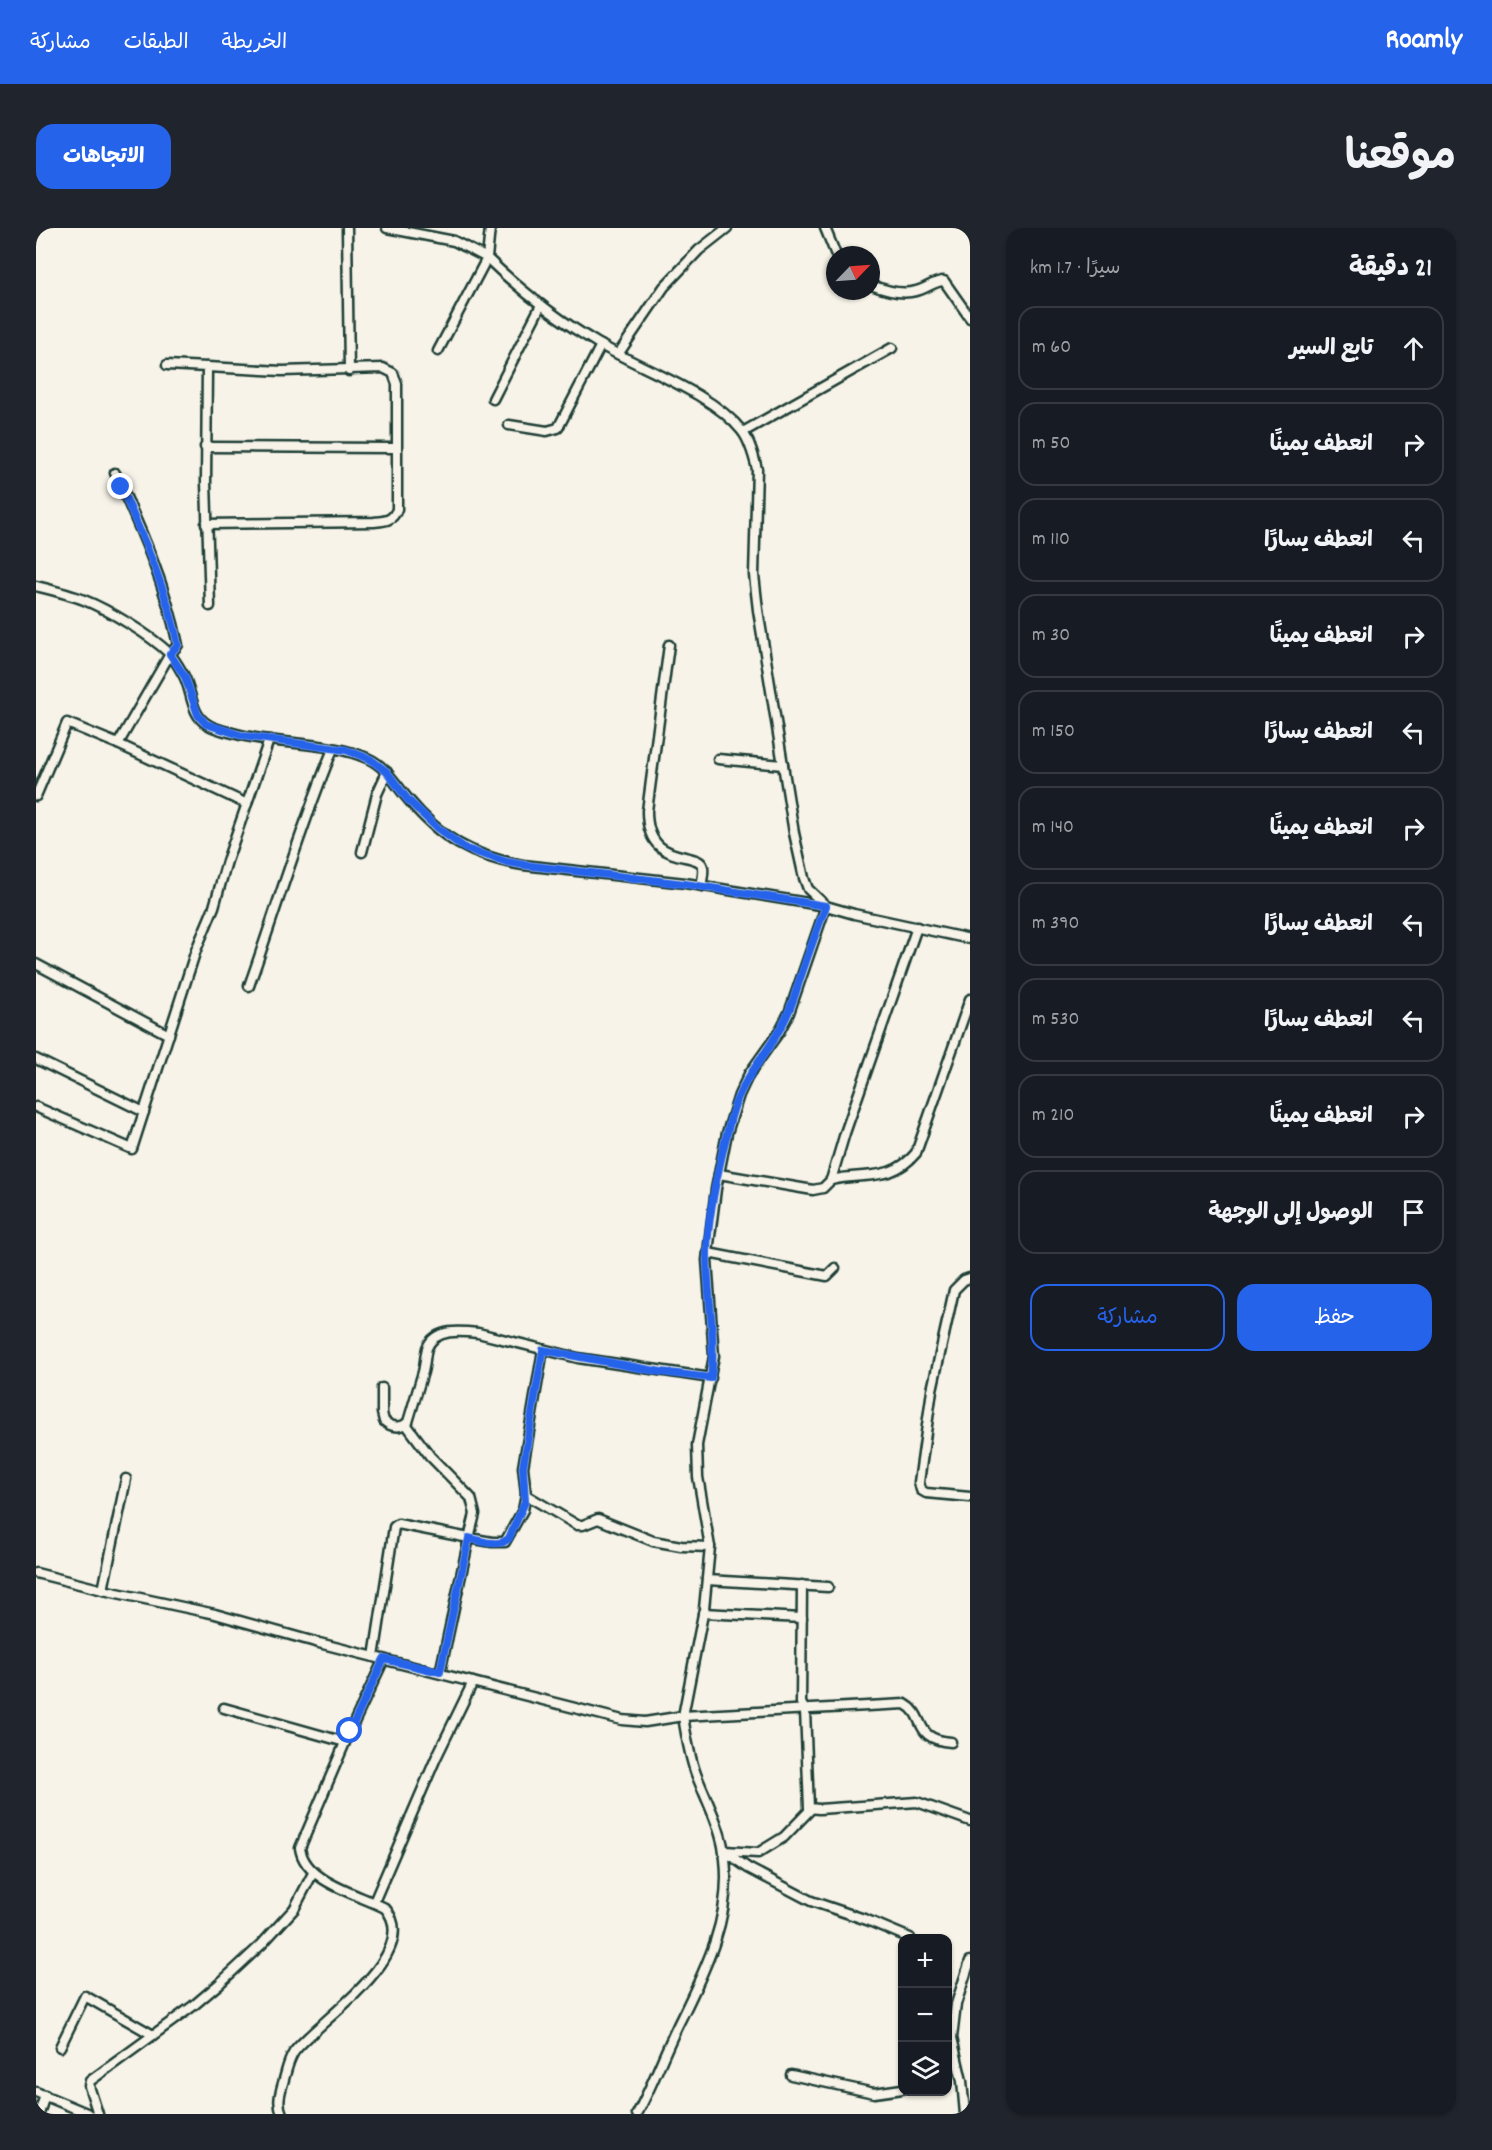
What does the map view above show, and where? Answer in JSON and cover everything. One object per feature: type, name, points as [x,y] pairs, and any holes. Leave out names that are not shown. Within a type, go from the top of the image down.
[{"type":"street","points":[[347,228],[349,371]]},
{"type":"street","points":[[387,228],[407,230],[454,241],[473,249],[487,258],[541,305],[601,345],[687,389],[719,410],[743,432],[754,455],[757,469],[754,575],[794,832],[804,878],[816,898],[826,906]]},
{"type":"street","points":[[438,351],[487,258],[490,228]]},
{"type":"street","points":[[619,353],[664,286],[691,258],[727,228]]},
{"type":"street","points":[[825,228],[832,246]]},
{"type":"street","points":[[880,287],[897,292],[914,292],[944,281],[970,318]]},
{"type":"street","points":[[493,399],[541,305]]},
{"type":"street","points":[[509,425],[547,431],[558,428],[601,345]]},
{"type":"street","points":[[743,432],[892,348]]},
{"type":"street","points":[[167,365],[282,371],[349,371],[383,368],[393,373],[397,384],[395,448],[397,509],[395,515],[385,521],[206,524]]},
{"type":"street","points":[[207,367],[205,447],[210,606]]},
{"type":"street","points":[[205,447],[395,448]]},
{"type":"street","points":[[115,473],[150,555],[174,623],[178,645],[170,654],[118,744]]},
{"type":"street","points":[[36,586],[93,604],[131,626],[170,654],[185,677],[198,715],[206,724],[243,736],[356,753],[370,759],[387,772],[408,800],[429,822],[466,849],[524,865],[701,886],[826,906],[970,939]]},
{"type":"street","points":[[669,645],[647,825],[650,835],[661,848],[678,856],[697,860],[701,864],[703,868],[701,886]]},
{"type":"street","points":[[36,796],[68,723],[247,804]]},
{"type":"street","points":[[36,1107],[132,1149],[196,950],[214,907],[227,861],[269,740]]},
{"type":"street","points":[[249,986],[295,847],[333,749]]},
{"type":"street","points":[[718,759],[783,765]]},
{"type":"street","points":[[362,852],[377,794],[387,772]]},
{"type":"street","points":[[637,2114],[703,1974],[723,1918],[726,1888],[724,1851],[708,1799],[695,1772],[683,1716],[703,1613],[710,1547],[698,1477],[697,1452],[699,1429],[714,1356],[708,1253],[719,1174],[732,1114],[739,1095],[749,1074],[779,1032],[789,1012],[826,906]]},
{"type":"street","points":[[719,1174],[813,1190],[823,1188],[831,1180],[844,1133],[917,927]]},
{"type":"street","points":[[36,964],[169,1035]]},
{"type":"street","points":[[831,1180],[883,1175],[905,1164],[916,1153],[970,999]]},
{"type":"street","points":[[36,1059],[144,1112]]},
{"type":"street","points":[[708,1253],[827,1276],[835,1268]]},
{"type":"street","points":[[970,1278],[964,1280],[954,1290],[932,1389],[919,1482],[921,1490],[926,1493],[970,1497]]},
{"type":"street","points":[[406,1424],[422,1377],[428,1347],[440,1335],[449,1332],[478,1333],[543,1350],[661,1372],[711,1378]]},
{"type":"street","points":[[282,2114],[279,2104],[280,2094],[292,2054],[370,1980],[392,1942],[394,1933],[390,1916],[385,1908],[313,1873],[302,1858],[300,1848],[379,1658],[394,1527],[399,1524],[492,1542],[506,1542],[523,1510],[526,1495],[523,1467],[543,1350]]},
{"type":"street","points":[[382,1388],[384,1421],[392,1426],[406,1424]]},
{"type":"street","points":[[406,1424],[430,1456],[471,1498],[475,1514],[440,1672]]},
{"type":"street","points":[[103,1590],[126,1479]]},
{"type":"street","points":[[526,1495],[577,1525],[598,1519],[653,1541],[681,1546],[710,1547]]},
{"type":"street","points":[[36,1573],[215,1614],[630,1721],[645,1722],[683,1716],[905,1704],[914,1712],[928,1736],[940,1741],[951,1742]]},
{"type":"street","points":[[707,1580],[828,1587]]},
{"type":"street","points":[[802,1585],[801,1703],[805,1710],[808,1805],[811,1809]]},
{"type":"street","points":[[703,1613],[802,1618]]},
{"type":"street","points":[[374,1902],[436,1758],[473,1682]]},
{"type":"street","points":[[224,1708],[345,1742]]},
{"type":"street","points":[[724,1851],[758,1853],[784,1837],[811,1809],[917,1802],[970,1821]]},
{"type":"street","points":[[724,1851],[748,1868],[811,1902],[867,1920],[900,1934]]},
{"type":"street","points":[[98,2114],[89,2086],[90,2081],[219,1984],[261,1945],[294,1909],[313,1873]]},
{"type":"street","points":[[952,2017],[970,1961]]},
{"type":"street","points":[[60,2047],[85,1996],[153,2035]]},
{"type":"street","points":[[952,2038],[962,2081],[965,2114]]},
{"type":"street","points":[[791,2075],[874,2093],[898,2090]]},
{"type":"street","points":[[36,2092],[89,2114]]},
{"type":"street","points":[[39,2114],[45,2095]]},
{"type":"route","points":[[121,487],[150,555],[174,623],[178,645],[170,654],[185,677],[198,715],[206,724],[243,736],[346,750],[370,759],[387,772],[408,800],[451,840],[485,856],[524,865],[685,884],[826,906],[789,1012],[779,1032],[749,1074],[739,1095],[727,1133],[716,1189],[707,1260],[714,1356],[711,1378],[661,1372],[543,1350],[523,1467],[525,1502],[509,1538],[506,1542],[500,1543],[469,1538],[440,1672],[384,1659],[350,1731]]}]
